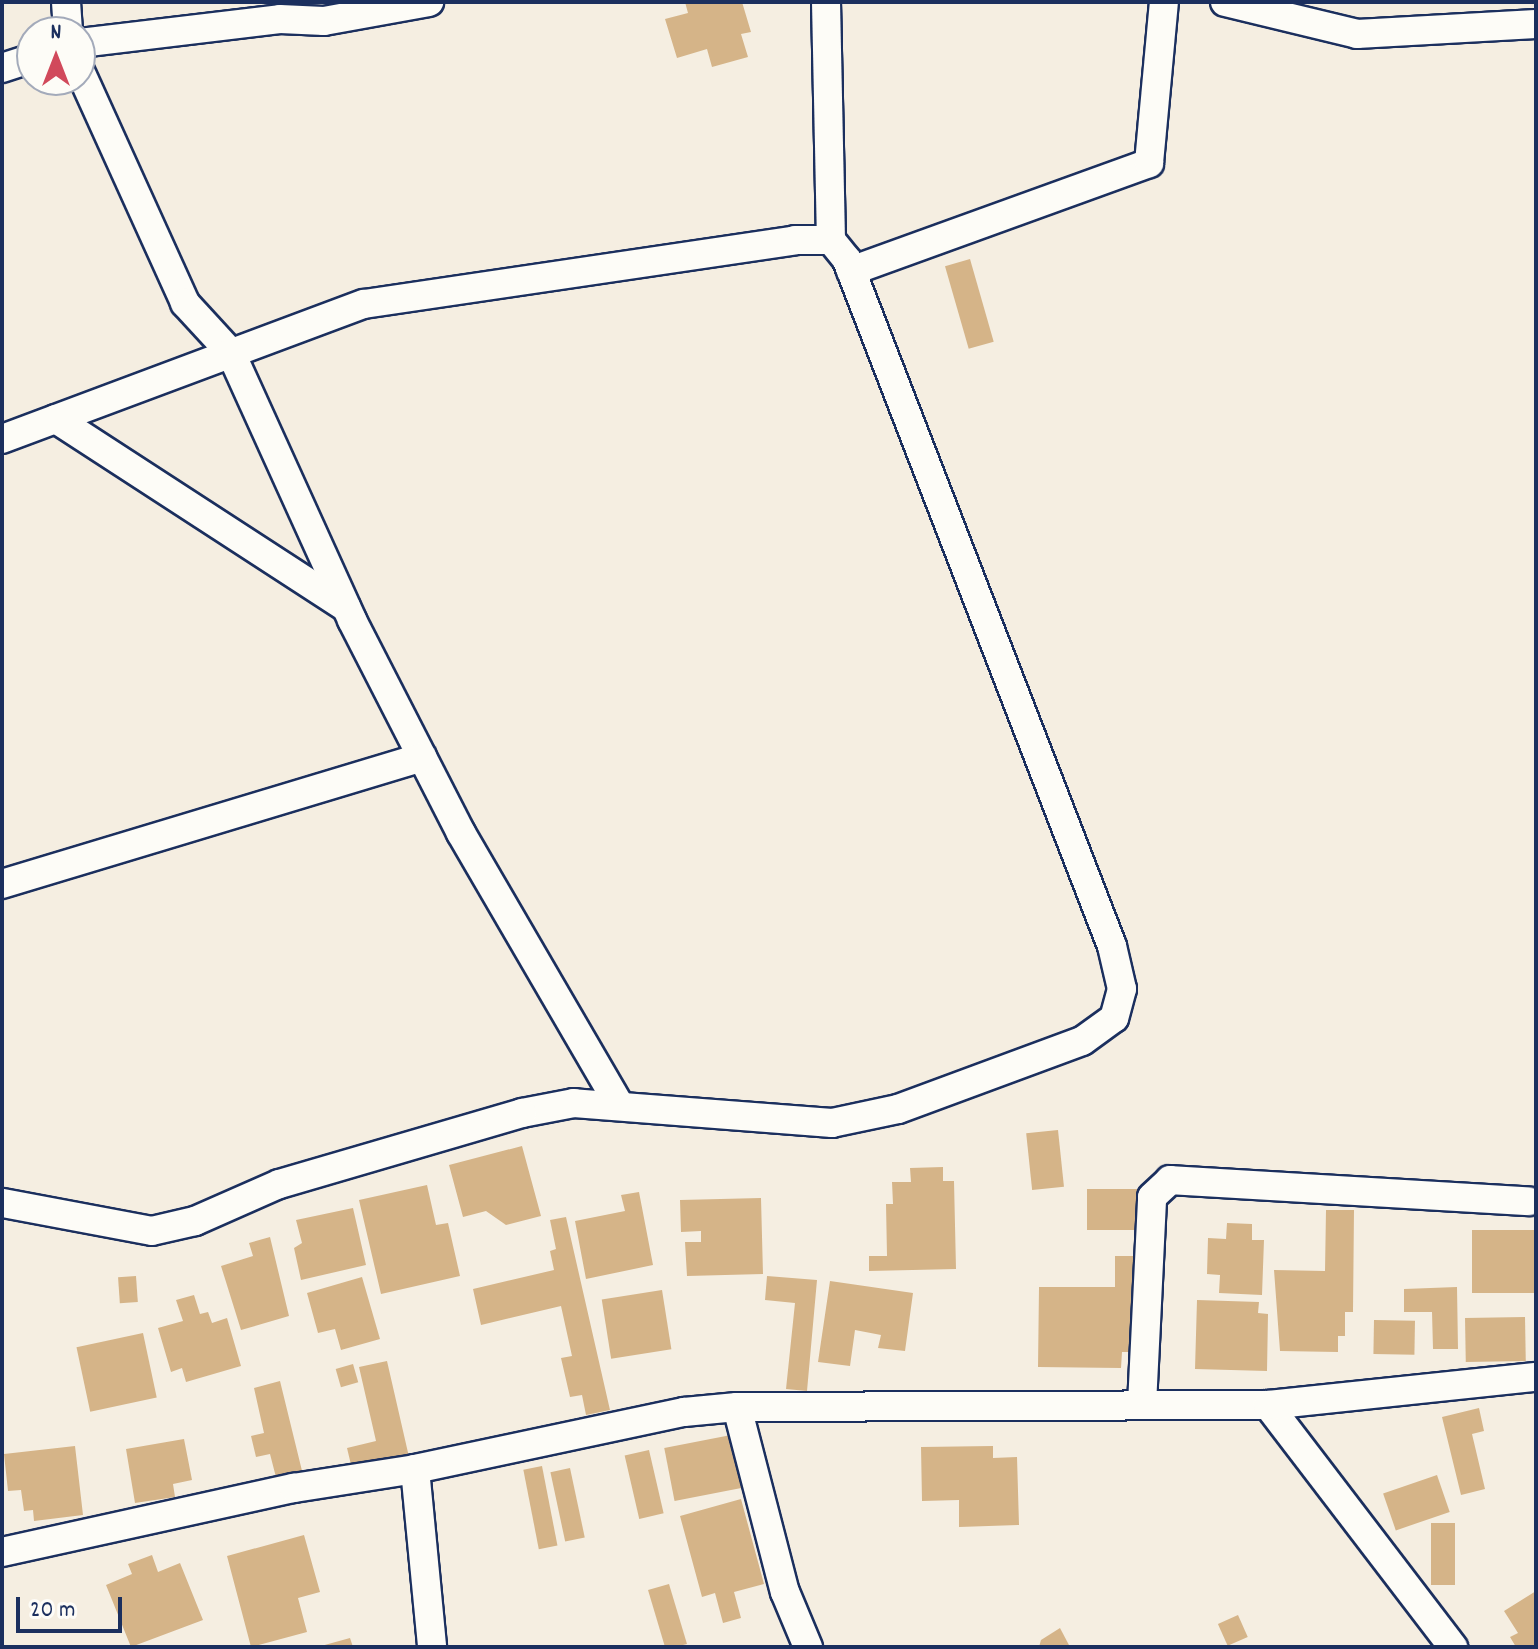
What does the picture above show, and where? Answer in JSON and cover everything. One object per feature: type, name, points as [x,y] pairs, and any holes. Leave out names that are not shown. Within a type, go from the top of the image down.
[{"type":"street","points":[[96,41],[280,19],[347,18],[429,2]]},
{"type":"street","points":[[2,1203],[152,1231],[195,1221],[279,1184],[522,1113],[574,1103],[832,1123],[898,1109],[1082,1041],[1114,1018],[1122,989],[1112,946],[851,271],[831,240],[826,2]]},
{"type":"street","points":[[851,271],[1149,163],[1164,2]]},
{"type":"street","points":[[1225,2],[1357,34],[1536,24]]},
{"type":"street","points":[[91,96],[185,303],[231,353],[347,607],[422,757],[619,1105]]},
{"type":"street","points":[[2,439],[364,304],[795,240],[831,240]]},
{"type":"street","points":[[56,419],[347,607]]},
{"type":"street","points":[[2,884],[422,757]]},
{"type":"street","points":[[1142,1405],[1152,1197],[1170,1180],[1528,1201]]},
{"type":"street","points":[[2,1552],[294,1488],[415,1469],[684,1412],[737,1407],[1268,1405],[1536,1377]]},
{"type":"street","points":[[1268,1405],[1453,1647]]},
{"type":"street","points":[[737,1407],[785,1592],[808,1647]]},
{"type":"street","points":[[415,1469],[432,1647]]},
{"type":"building","points":[[685,2],[742,2],[751,32],[741,34],[748,57],[712,67],[707,49],[677,58],[665,19],[688,13]]},
{"type":"building","points":[[970,259],[994,342],[969,349],[945,266]]},
{"type":"building","points":[[1058,1130],[1064,1187],[1032,1190],[1026,1133]]},
{"type":"building","points":[[522,1146],[541,1216],[506,1225],[486,1211],[463,1217],[449,1165]]},
{"type":"building","points":[[943,1167],[943,1181],[954,1181],[956,1269],[869,1271],[869,1256],[887,1256],[886,1204],[893,1204],[892,1182],[911,1182],[910,1168]]},
{"type":"building","points":[[427,1185],[436,1225],[448,1223],[460,1276],[381,1294],[359,1200]]},
{"type":"building","points":[[1087,1189],[1140,1189],[1140,1230],[1087,1230]]},
{"type":"building","points":[[639,1192],[653,1265],[586,1279],[575,1221],[625,1211],[621,1195]]},
{"type":"building","points":[[761,1198],[763,1274],[687,1276],[685,1242],[701,1242],[701,1231],[681,1232],[680,1200]]},
{"type":"building","points":[[353,1208],[366,1265],[301,1280],[294,1248],[302,1243],[296,1220]]},
{"type":"building","points":[[1326,1210],[1354,1210],[1353,1312],[1345,1312],[1345,1336],[1338,1336],[1338,1352],[1280,1351],[1274,1270],[1325,1271]]},
{"type":"building","points":[[566,1217],[610,1410],[586,1415],[582,1395],[570,1397],[561,1358],[572,1356],[561,1306],[481,1325],[473,1289],[554,1270],[550,1251],[556,1249],[550,1220]]},
{"type":"building","points":[[1227,1223],[1252,1224],[1252,1240],[1264,1240],[1262,1295],[1219,1293],[1220,1275],[1207,1274],[1208,1238],[1226,1239]]},
{"type":"building","points":[[1472,1230],[1536,1230],[1536,1293],[1472,1293]]},
{"type":"building","points":[[270,1237],[289,1316],[241,1330],[221,1266],[253,1256],[249,1243]]},
{"type":"building","points":[[1115,1256],[1137,1256],[1136,1352],[1122,1352],[1121,1368],[1038,1367],[1039,1287],[1115,1287]]},
{"type":"building","points":[[136,1276],[138,1302],[120,1303],[118,1277]]},
{"type":"building","points":[[767,1276],[817,1280],[807,1391],[786,1389],[795,1303],[765,1300]]},
{"type":"building","points":[[362,1277],[380,1339],[341,1350],[335,1329],[318,1333],[307,1293]]},
{"type":"building","points":[[830,1281],[913,1293],[905,1351],[878,1348],[881,1335],[855,1330],[850,1366],[818,1362]]},
{"type":"building","points":[[1457,1287],[1458,1349],[1433,1349],[1432,1312],[1404,1312],[1404,1289]]},
{"type":"building","points":[[662,1290],[671,1349],[611,1359],[602,1300]]},
{"type":"building","points":[[194,1295],[200,1314],[208,1312],[212,1323],[227,1318],[241,1366],[186,1382],[182,1368],[171,1372],[158,1328],[183,1321],[176,1300]]},
{"type":"building","points":[[1197,1300],[1259,1302],[1258,1313],[1268,1314],[1267,1371],[1195,1369]]},
{"type":"building","points":[[1525,1317],[1526,1361],[1466,1362],[1465,1318]]},
{"type":"building","points":[[1374,1320],[1415,1321],[1414,1355],[1373,1354]]},
{"type":"building","points":[[143,1333],[157,1398],[90,1412],[76,1347]]},
{"type":"building","points":[[387,1361],[409,1457],[352,1469],[347,1448],[376,1441],[359,1367]]},
{"type":"building","points":[[353,1364],[358,1382],[341,1387],[336,1369]]},
{"type":"building","points":[[280,1381],[304,1479],[278,1485],[270,1454],[256,1457],[251,1436],[264,1433],[254,1388]]},
{"type":"building","points":[[1479,1408],[1484,1431],[1472,1434],[1485,1489],[1461,1495],[1442,1417]]},
{"type":"building","points":[[731,1435],[741,1488],[675,1501],[664,1448]]},
{"type":"building","points":[[184,1439],[192,1480],[173,1484],[175,1497],[135,1503],[126,1449]]},
{"type":"building","points":[[75,1446],[83,1515],[34,1521],[33,1510],[24,1511],[21,1490],[8,1491],[4,1454]]},
{"type":"building","points":[[993,1446],[993,1458],[1017,1457],[1019,1525],[959,1527],[959,1500],[922,1501],[921,1447]]},
{"type":"building","points":[[649,1450],[664,1513],[639,1519],[625,1456]]},
{"type":"building","points":[[542,1466],[557,1546],[539,1549],[523,1470]]},
{"type":"building","points":[[570,1468],[585,1537],[565,1542],[550,1472]]},
{"type":"building","points":[[1437,1475],[1450,1512],[1396,1530],[1383,1494]]},
{"type":"building","points":[[741,1499],[764,1584],[734,1592],[741,1618],[723,1623],[715,1593],[702,1597],[680,1516]]},
{"type":"building","points":[[1431,1523],[1455,1523],[1455,1585],[1431,1585]]},
{"type":"building","points":[[304,1535],[320,1592],[298,1598],[307,1632],[251,1647],[227,1556]]},
{"type":"building","points":[[152,1555],[158,1572],[180,1563],[203,1620],[131,1647],[106,1585],[132,1574],[128,1564]]},
{"type":"building","points":[[669,1584],[687,1644],[675,1647],[665,1647],[648,1590]]},
{"type":"building","points":[[1536,1591],[1536,1647],[1516,1647],[1510,1637],[1518,1633],[1504,1611]]},
{"type":"building","points":[[1238,1615],[1248,1637],[1228,1646],[1218,1624]]},
{"type":"building","points":[[1060,1628],[1070,1647],[1039,1647],[1041,1640]]},
{"type":"building","points":[[350,1638],[353,1647],[321,1647],[321,1646]]}]
